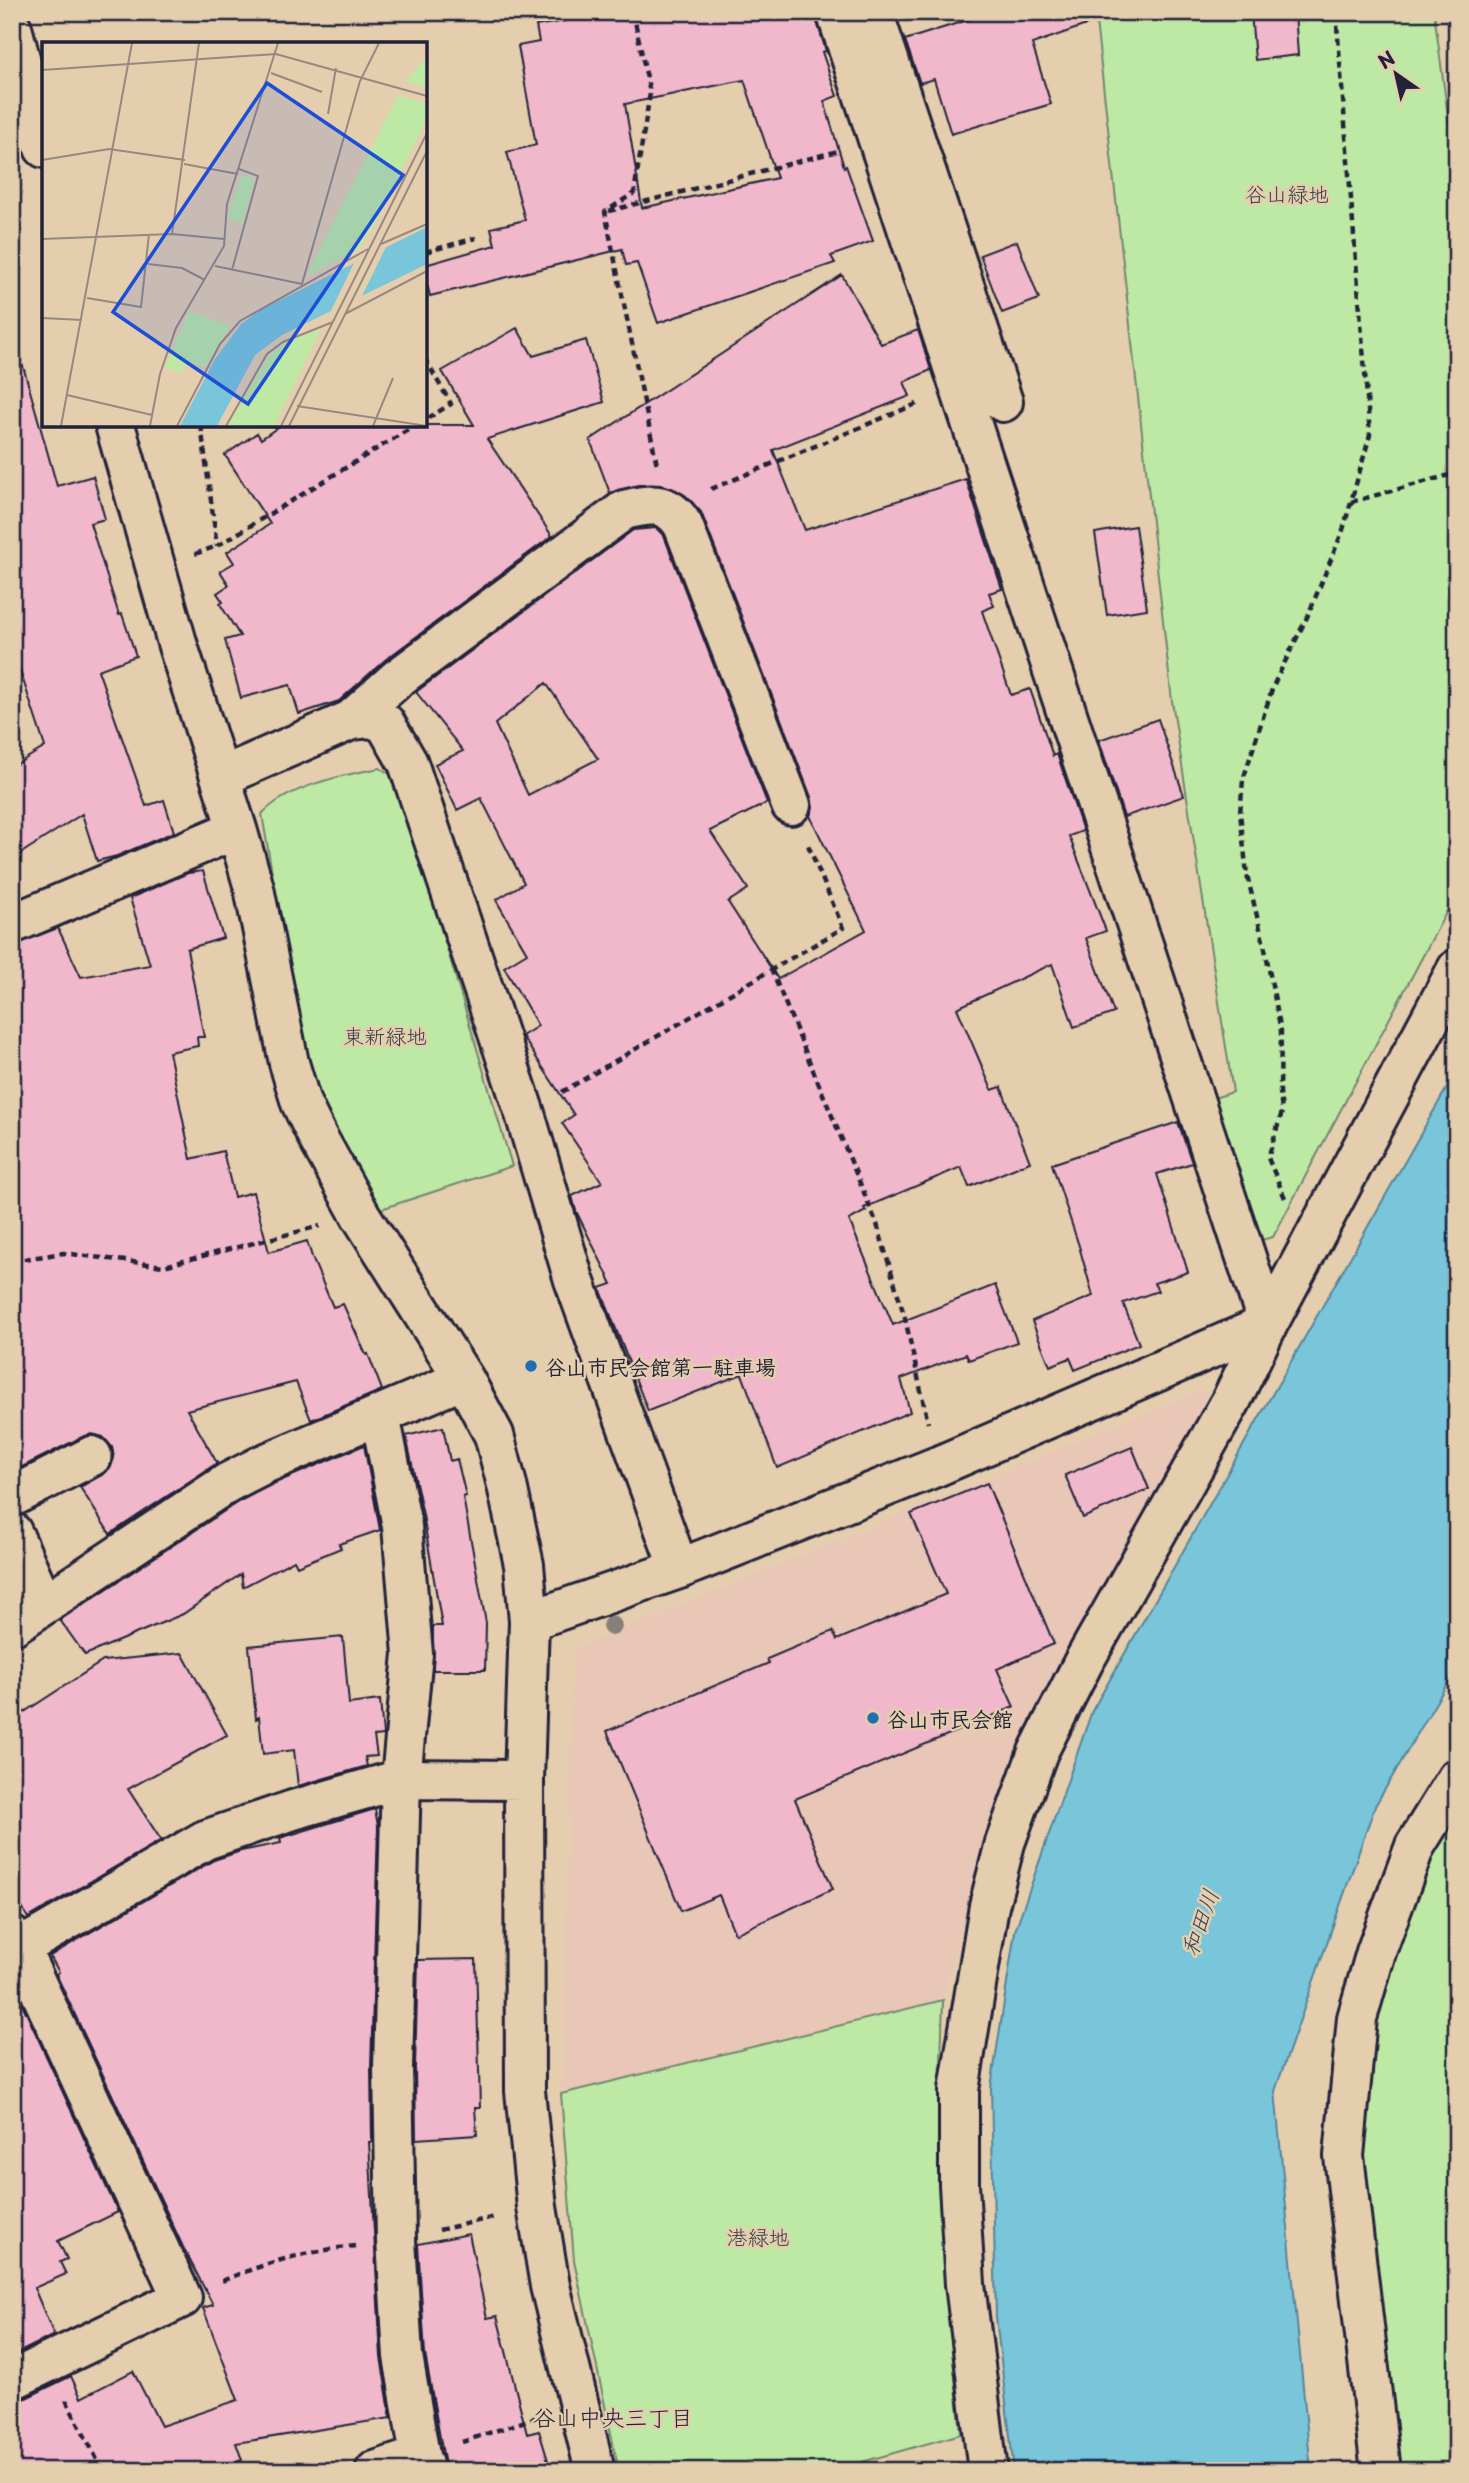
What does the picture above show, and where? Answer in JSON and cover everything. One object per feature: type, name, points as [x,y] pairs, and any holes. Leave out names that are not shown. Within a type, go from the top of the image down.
[{"type":"street","points":[[836,12],[1268,1324]]},
{"type":"street","points":[[873,12],[1003,402]]},
{"type":"street","points":[[12,28],[42,140]]},
{"type":"street","points":[[117,427],[155,567],[254,888],[289,1063],[301,1103],[361,1216],[464,1379],[494,1434],[524,1565],[529,1620],[524,1780],[526,2091],[537,2207],[550,2286],[595,2471]]},
{"type":"street","points":[[351,720],[398,678],[624,510],[647,504],[666,508],[676,514],[682,525],[791,805]]},
{"type":"street","points":[[221,777],[351,720],[370,718],[385,723],[408,763],[525,1114],[574,1280],[679,1569]]},
{"type":"street","points":[[12,924],[237,829]]},
{"type":"street","points":[[988,2471],[965,2284],[959,2185],[959,2090],[989,1906],[1005,1843],[1038,1752],[1083,1663],[1231,1401],[1268,1324],[1457,969]]},
{"type":"street","points":[[529,1620],[679,1569],[938,1466],[1268,1324]]},
{"type":"street","points":[[12,1626],[227,1483],[264,1464],[464,1379]]},
{"type":"street","points":[[375,2471],[422,2464],[403,2356],[396,2240],[393,2067],[401,1779],[414,1654],[402,1526],[380,1415]]},
{"type":"street","points":[[12,1497],[92,1456]]},
{"type":"street","points":[[12,1532],[44,1604]]},
{"type":"street","points":[[1381,2471],[1344,2156],[1357,2018],[1376,1952],[1415,1846],[1457,1778]]},
{"type":"street","points":[[12,2380],[48,2365],[182,2298],[16,1942],[205,1840],[293,1810],[401,1779],[524,1780]]},
{"type":"path","points":[[605,212],[634,193],[650,93],[633,12]]},
{"type":"path","points":[[1308,1253],[1268,1158],[1282,1112],[1279,1092],[1281,1031],[1247,875],[1240,813],[1243,780],[1273,686],[1309,612],[1343,530],[1370,435],[1336,12]]},
{"type":"path","points":[[605,212],[877,141]]},
{"type":"path","points":[[605,212],[666,508],[959,387]]},
{"type":"path","points":[[427,251],[477,238]]},
{"type":"path","points":[[427,362],[451,404],[427,419]]},
{"type":"path","points":[[201,427],[217,546]]},
{"type":"path","points":[[155,567],[217,546],[413,427]]},
{"type":"path","points":[[1351,502],[1457,472]]},
{"type":"path","points":[[525,1114],[843,928],[791,805]]},
{"type":"path","points":[[771,969],[877,1224],[905,1318],[938,1466]]},
{"type":"path","points":[[12,1261],[63,1253],[164,1266],[361,1216]]},
{"type":"path","points":[[48,2365],[103,2471]]},
{"type":"path","points":[[422,2464],[577,2403]]},
{"type":"shaded area","points":[[1200,1390],[1212,1399],[1063,1657],[1019,1747],[985,1838],[943,2000],[561,2094],[573,1650]]},
{"type":"green space","name":"谷山緑地","points":[[1095,12],[1434,12],[1457,184],[1457,892],[1273,1237],[1257,1241],[1214,1098],[1233,1092],[1172,701]]},
{"type":"green space","name":"東新緑地","points":[[380,768],[396,778],[512,1166],[381,1209],[335,1130],[304,1061],[262,814],[273,804],[301,789],[333,778]]},
{"type":"green space","points":[[1457,1806],[1457,2471],[1395,2471],[1361,2158],[1376,2026],[1393,1957],[1427,1854]]},
{"type":"green space","name":"港緑地","points":[[943,2000],[939,2126],[944,2273],[961,2434],[830,2471],[619,2471],[574,2260],[561,2094]]},
{"type":"water","name":"和田川","points":[[1457,1070],[1457,1667],[1375,1806],[1275,2091],[1311,2471],[1014,2471],[996,2318],[991,2087],[1015,1931],[1092,1711]]},
{"type":"building","points":[[616,12],[814,12],[826,51],[822,52],[837,96],[824,101],[844,167],[846,166],[873,241],[831,256],[835,263],[658,323],[637,263],[626,265],[622,249],[430,296],[427,264],[495,245],[491,228],[525,220],[507,152],[536,145],[518,46],[539,42],[536,26]],"holes":[[[744,80],[777,178],[642,208],[625,104]]]},
{"type":"building","points":[[993,12],[1105,12],[1106,18],[1032,44],[1051,104],[951,134],[934,79],[920,83],[905,40]]},
{"type":"building","points":[[1251,12],[1295,12],[1298,55],[1255,60]]},
{"type":"building","points":[[1017,241],[1039,299],[1002,313],[980,255]]},
{"type":"building","points":[[842,275],[881,344],[918,330],[931,370],[904,382],[910,396],[773,450],[805,530],[966,479],[1002,589],[989,593],[994,606],[982,611],[1011,695],[1030,689],[1053,756],[1057,754],[1083,831],[1069,836],[1106,931],[1086,938],[1114,1013],[1074,1027],[1052,964],[957,1008],[992,1090],[1001,1087],[1030,1162],[969,1187],[961,1167],[864,1208],[866,1211],[849,1220],[893,1325],[995,1285],[1017,1342],[969,1360],[966,1354],[901,1379],[910,1412],[777,1468],[742,1374],[648,1411],[600,1288],[612,1284],[576,1211],[572,1196],[602,1182],[562,1123],[574,1115],[522,1036],[538,1026],[504,967],[527,953],[496,900],[524,883],[481,798],[457,810],[435,764],[463,751],[416,692],[633,530],[656,528],[664,536],[767,803],[710,831],[748,889],[728,902],[778,979],[866,930],[810,816],[813,808],[811,797],[701,512],[685,495],[663,485],[638,485],[610,493],[590,440]],"holes":[[[546,683],[598,759],[528,795],[495,724]]]},
{"type":"building","points":[[517,328],[533,356],[586,340],[604,402],[487,439],[552,536],[385,660],[339,701],[299,714],[290,685],[241,698],[225,640],[240,636],[220,604],[223,602],[217,593],[229,585],[220,571],[234,563],[227,552],[270,524],[225,455],[257,433],[261,439],[278,427],[474,425],[442,371]]},
{"type":"building","points":[[23,366],[57,486],[93,476],[105,519],[90,523],[119,615],[122,614],[136,656],[98,670],[146,806],[164,800],[174,832],[117,856],[97,861],[82,814],[12,859],[12,767],[45,747],[12,646],[12,368]]},
{"type":"building","points":[[1135,526],[1147,609],[1107,615],[1095,533]]},
{"type":"building","points":[[1158,719],[1184,796],[1124,817],[1099,740]]},
{"type":"building","points":[[203,871],[223,938],[187,949],[204,1037],[197,1037],[198,1046],[169,1052],[191,1159],[223,1151],[234,1197],[253,1192],[269,1252],[307,1241],[333,1307],[343,1304],[366,1355],[368,1354],[382,1390],[311,1420],[296,1382],[187,1410],[217,1463],[110,1534],[80,1487],[111,1467],[114,1458],[112,1447],[103,1437],[92,1434],[82,1437],[12,1472],[12,945],[58,928],[81,977],[150,965],[130,898],[188,873]]},
{"type":"building","points":[[1178,1122],[1192,1163],[1157,1174],[1188,1272],[1154,1283],[1158,1291],[1123,1303],[1139,1344],[1075,1370],[1070,1358],[1050,1366],[1032,1321],[1093,1296],[1052,1164]]},
{"type":"building","points":[[443,1427],[450,1461],[457,1459],[466,1496],[463,1497],[486,1623],[485,1670],[433,1670],[433,1626],[442,1626],[406,1436]]},
{"type":"building","points":[[364,1445],[380,1530],[339,1544],[341,1548],[297,1566],[294,1560],[243,1587],[241,1574],[183,1614],[85,1655],[60,1620],[238,1502]]},
{"type":"building","points":[[1132,1447],[1149,1489],[1083,1518],[1065,1475]]},
{"type":"building","name":"谷山市民会館","points":[[987,1483],[1054,1644],[997,1669],[1014,1707],[795,1799],[833,1889],[735,1934],[719,1895],[681,1911],[607,1731],[769,1663],[767,1659],[833,1631],[837,1640],[946,1594],[911,1514]]},
{"type":"building","points":[[343,1637],[349,1704],[380,1700],[383,1735],[374,1736],[377,1756],[365,1757],[367,1766],[298,1786],[294,1750],[263,1754],[259,1717],[256,1719],[249,1646]]},
{"type":"building","points":[[182,1653],[227,1735],[128,1789],[161,1840],[28,1918],[12,1891],[12,1720],[103,1661]]},
{"type":"building","points":[[375,1809],[378,1826],[371,2067],[372,2142],[369,2142],[381,2357],[391,2418],[236,2443],[242,2460],[207,2471],[12,2471],[12,2402],[22,2400],[71,2376],[81,2398],[133,2371],[161,2426],[238,2400],[203,2308],[213,2305],[183,2247],[50,1956],[214,1860],[281,1843],[280,1838]]},
{"type":"building","points":[[476,1959],[480,2108],[475,2108],[477,2135],[416,2139],[418,1960]]},
{"type":"building","points":[[18,1995],[118,2212],[58,2241],[67,2259],[60,2262],[66,2274],[34,2288],[54,2335],[12,2356],[12,1998]]},
{"type":"building","points":[[469,2234],[487,2318],[497,2316],[527,2434],[539,2431],[549,2464],[536,2471],[446,2471],[425,2354],[418,2244]]},
{"type":"place","name":"谷山市民会館第一駐車場","points":[[531,1366]]},
{"type":"place","name":"谷山市民会館","points":[[873,1718]]},
{"type":"district","name":"谷山中央三丁目","points":[[613,2416]]}]
